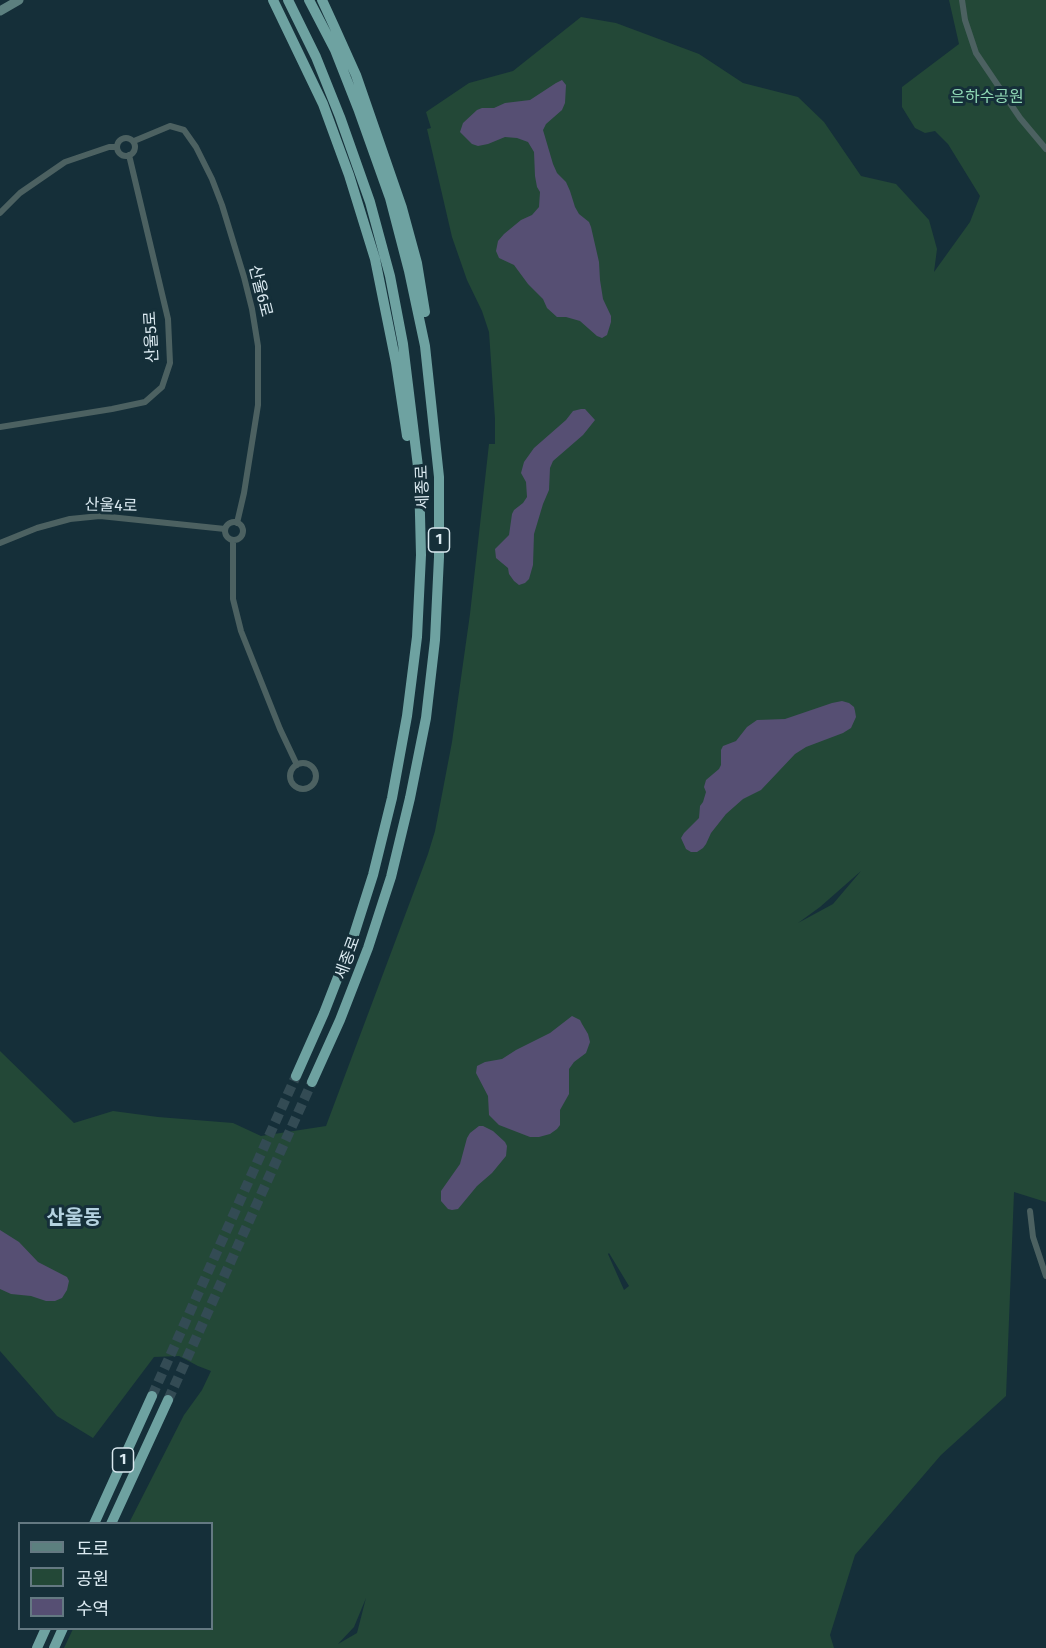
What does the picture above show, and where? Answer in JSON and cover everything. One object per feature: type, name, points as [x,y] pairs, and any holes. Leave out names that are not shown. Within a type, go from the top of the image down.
[{"type":"highway","points":[[273,0],[323,104],[349,175],[375,260],[396,363],[410,450],[421,555]]},
{"type":"highway","name":"세종로","points":[[288,0],[316,57],[340,117],[370,202],[390,276],[403,344],[419,475],[421,555],[417,638],[407,716],[392,798],[373,875],[352,941],[296,1076]]},
{"type":"highway","name":"세종로","points":[[309,0],[335,50],[390,198],[425,346],[439,477],[439,556],[435,640],[426,718],[411,798],[391,877],[368,948],[340,1020],[312,1082]]},
{"type":"highway","points":[[321,0],[356,75],[402,208],[417,263],[433,358],[442,446],[444,486],[439,556]]},
{"type":"highway","name":"1","points":[[95,1522],[152,1396]]},
{"type":"highway","name":"1","points":[[112,1522],[168,1400]]},
{"type":"highway","points":[[37,1648],[45,1630]]},
{"type":"highway","points":[[54,1648],[63,1630]]},
{"type":"main road","points":[[0,10],[19,0]]},
{"type":"street","points":[[962,0],[965,20],[976,53],[1020,118],[1046,149]]},
{"type":"street","name":"산울6로","points":[[134,141],[170,126],[184,130],[196,147],[212,179],[244,277],[258,346],[258,405],[237,523]]},
{"type":"street","points":[[129,138],[134,141],[135,149],[129,155],[121,154],[117,147],[119,141],[129,138]]},
{"type":"street","points":[[0,213],[20,193],[65,162],[110,147],[117,147]]},
{"type":"street","name":"산울5로","points":[[0,427],[145,402],[162,387],[170,363],[168,319],[129,155]]},
{"type":"street","name":"산울4로","points":[[0,543],[37,528],[70,519],[100,516],[225,529]]},
{"type":"street","points":[[237,523],[242,526],[243,532],[240,538],[234,541],[226,537],[225,529],[229,524],[237,523]]},
{"type":"street","points":[[234,541],[233,599],[241,631],[280,729],[297,765]]},
{"type":"street","points":[[297,765],[309,765],[315,771],[314,783],[308,789],[299,789],[291,780],[291,772],[297,765]]},
{"type":"street","points":[[1030,1211],[1033,1237],[1046,1276]]},
{"type":"green space","name":"은하수공원","points":[[949,0],[1046,0],[1046,1202],[1014,1192],[1006,1396],[941,1455],[855,1555],[830,1635],[834,1648],[64,1648],[73,1630],[213,1630],[213,1522],[130,1522],[184,1415],[202,1390],[211,1371],[179,1356],[154,1357],[93,1438],[57,1416],[0,1351],[0,1051],[74,1123],[113,1111],[233,1123],[261,1136],[326,1126],[435,831],[452,742],[470,614],[489,444],[495,444],[489,332],[452,237],[427,129],[431,128],[426,112],[469,83],[513,71],[581,17],[616,23],[699,54],[743,83],[798,97],[824,122],[861,176],[896,184],[929,220],[937,249],[934,272],[970,222],[980,196],[948,144],[935,131],[925,133],[915,128],[902,107],[902,87],[959,44]],"holes":[[[861,871],[833,904],[798,923]],[[608,1254],[629,1286],[624,1290]],[[366,1598],[357,1633],[338,1644],[354,1627]]]},
{"type":"water","points":[[562,80],[566,85],[565,103],[562,110],[546,124],[543,130],[557,173],[566,182],[579,214],[589,222],[591,227],[599,262],[603,299],[611,316],[607,335],[602,338],[580,321],[557,317],[547,308],[543,299],[514,265],[499,258],[496,251],[498,241],[504,234],[521,220],[532,215],[539,207],[540,192],[535,176],[534,152],[528,142],[505,137],[478,146],[472,144],[460,132],[463,123],[477,110],[530,100]]},
{"type":"water","points":[[585,409],[595,420],[583,435],[553,461],[550,468],[549,490],[534,534],[533,565],[529,579],[519,585],[509,574],[508,568],[496,558],[495,549],[509,535],[512,514],[527,497],[526,482],[521,473],[524,462],[534,448],[573,411]]},
{"type":"water","points":[[842,701],[854,707],[856,717],[851,728],[795,754],[761,790],[743,799],[726,814],[703,848],[697,852],[686,849],[681,838],[699,818],[700,806],[706,792],[704,787],[706,780],[721,765],[723,746],[736,741],[747,727],[757,720],[785,719]]},
{"type":"water","points":[[572,1016],[580,1020],[590,1042],[586,1053],[569,1069],[569,1094],[560,1110],[560,1125],[550,1134],[530,1137],[499,1125],[489,1115],[488,1096],[476,1073],[477,1066],[502,1059],[550,1033]]},
{"type":"water","points":[[479,1126],[493,1131],[505,1142],[506,1156],[458,1209],[448,1209],[441,1201],[441,1191],[460,1164],[467,1138]]},
{"type":"water","points":[[0,1230],[19,1242],[38,1262],[67,1277],[69,1281],[67,1290],[62,1298],[46,1301],[31,1296],[11,1294],[0,1289]]},
{"type":"tunnel","points":[[152,1396],[296,1076]]},
{"type":"tunnel","points":[[168,1400],[312,1082]]},
{"type":"district","name":"산울동","points":[[74,1218]]}]
